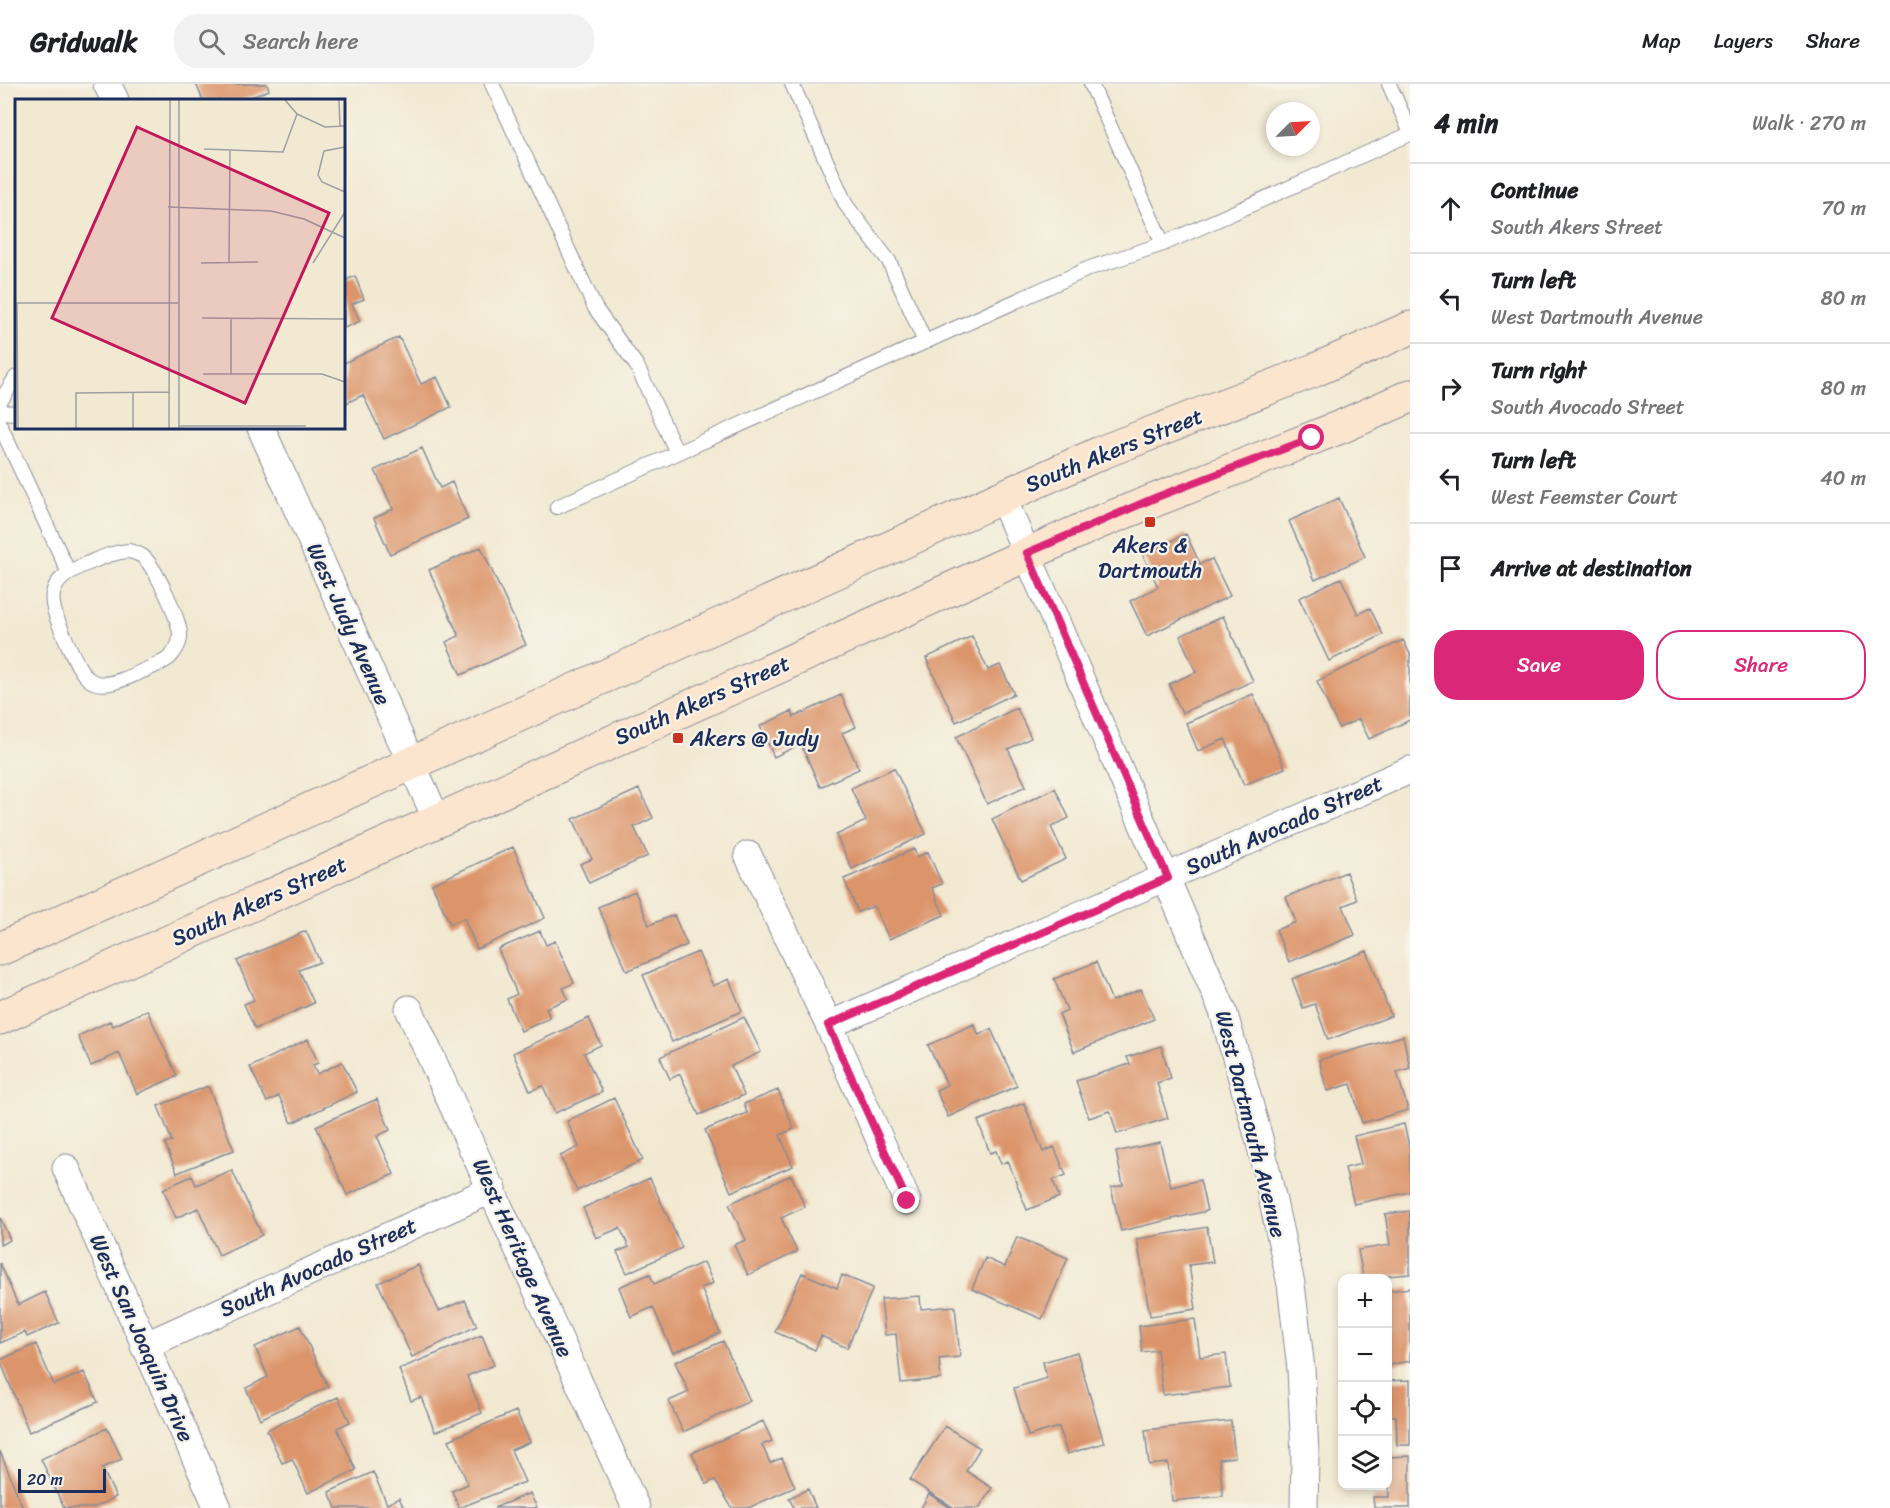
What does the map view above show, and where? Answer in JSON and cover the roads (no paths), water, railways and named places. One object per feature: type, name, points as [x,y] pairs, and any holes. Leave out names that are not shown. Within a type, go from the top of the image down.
[{"type":"main road","name":"South Akers Street","points":[[0,949],[1002,496],[1131,440],[1315,370],[1410,328]]},
{"type":"main road","name":"South Akers Street","points":[[0,1018],[1027,553],[1157,497],[1312,438],[1410,396]]},
{"type":"street","points":[[107,84],[114,99]]},
{"type":"street","name":"West Judy Avenue","points":[[261,429],[437,820]]},
{"type":"street","name":"West Dartmouth Avenue","points":[[1002,496],[1224,1011],[1260,1142],[1291,1284],[1301,1369],[1305,1455],[1304,1508]]},
{"type":"street","name":"South Avocado Street","points":[[828,1025],[1168,878],[1410,770]]},
{"type":"street","points":[[748,855],[907,1201]]},
{"type":"street","name":"West Heritage Avenue","points":[[409,1009],[493,1189],[636,1508]]},
{"type":"street","name":"West San Joaquin Drive","points":[[66,1168],[218,1508]]},
{"type":"street","name":"South Avocado Street","points":[[144,1346],[493,1189]]},
{"type":"lane","points":[[492,84],[595,308],[637,366],[677,453]]},
{"type":"lane","points":[[792,84],[846,205],[889,261],[925,342]]},
{"type":"lane","points":[[1091,84],[1163,244]]},
{"type":"lane","points":[[557,507],[1090,268],[1163,244],[1410,132],[1389,84]]},
{"type":"lane","points":[[0,402],[15,379]]},
{"type":"lane","points":[[0,412],[15,413]]},
{"type":"lane","points":[[0,425],[68,571]]},
{"type":"lane","points":[[129,551],[143,557],[153,568],[178,624],[180,638],[175,652],[167,660],[116,683],[105,685],[90,681],[81,673],[54,612],[55,587],[61,576],[68,571],[114,552],[129,551]]},
{"type":"place","name":"Akers & Dartmouth","points":[[1150,522]]},
{"type":"place","name":"Akers @ Judy","points":[[678,738]]}]
